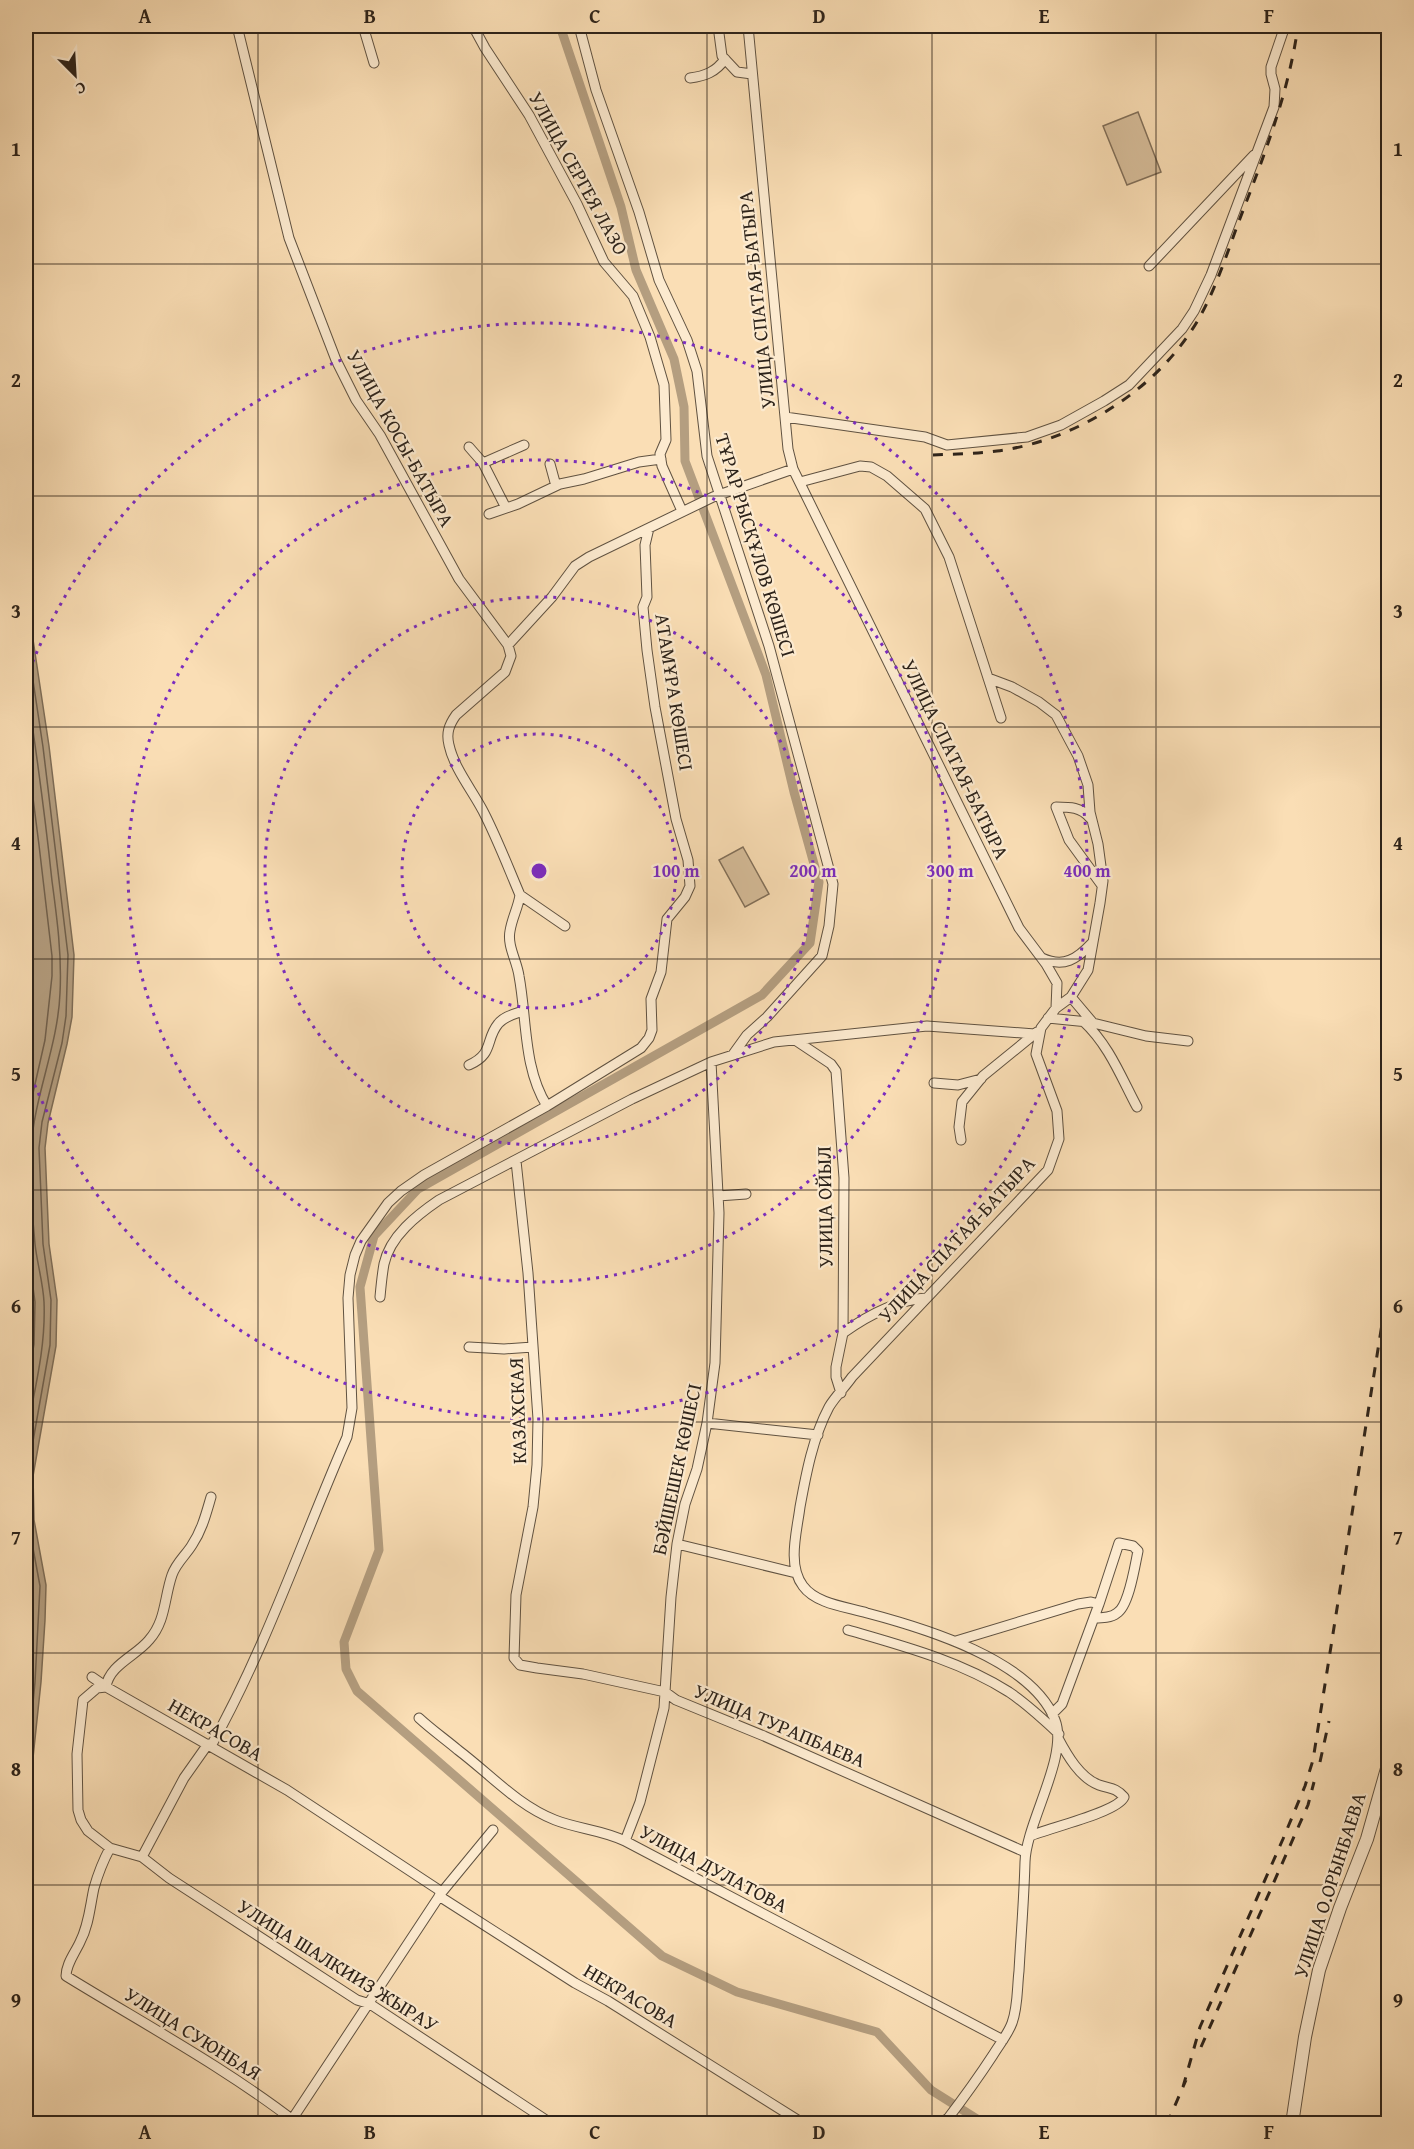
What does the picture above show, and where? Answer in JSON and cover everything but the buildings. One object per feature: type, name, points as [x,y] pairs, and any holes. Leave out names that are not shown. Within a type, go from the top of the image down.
[{"type":"street","name":"УЛИЦА КОСЫ-БАТЫРА","points":[[237,26],[289,238],[336,360],[356,400],[380,435],[459,579],[508,645]]},
{"type":"street","points":[[363,26],[374,63]]},
{"type":"street","name":"УЛИЦА СЕРГЕЯ ЛАЗО","points":[[473,26],[529,115],[577,204],[604,262],[633,296],[650,337],[664,385],[666,440],[660,454],[661,459]]},
{"type":"street","name":"ТҰРАР РЫСҚҰЛОВ КӨШЕСІ","points":[[579,26],[596,90],[639,212],[658,280],[687,340],[697,371],[707,456],[716,496],[769,646],[833,884],[829,927],[822,956],[767,1017],[747,1035],[734,1053]]},
{"type":"street","points":[[718,26],[722,56],[737,72],[753,74]]},
{"type":"street","name":"УЛИЦА СПАТАЯ-БАТЫРА","points":[[748,26],[788,449],[793,469],[1019,928],[1042,958],[1057,983],[1056,1008],[1038,1031],[1036,1054],[1057,1111],[1059,1139],[1048,1170],[852,1377],[830,1406],[818,1435],[804,1487],[795,1544],[796,1573]]},
{"type":"street","points":[[785,417],[925,437],[947,445],[1027,437],[1061,425],[1129,385],[1175,336],[1194,311],[1211,275],[1274,107],[1275,89],[1271,67],[1285,26]]},
{"type":"street","points":[[690,78],[705,76],[719,68],[725,59]]},
{"type":"street","points":[[1149,266],[1256,153]]},
{"type":"street","points":[[483,464],[524,445]]},
{"type":"street","points":[[469,447],[483,464],[506,508]]},
{"type":"street","points":[[489,514],[556,486],[639,462],[661,459],[686,509]]},
{"type":"street","points":[[550,464],[556,486]]},
{"type":"street","points":[[800,482],[860,466],[871,467],[887,476],[925,509],[949,557],[1001,718]]},
{"type":"street","points":[[565,926],[520,895],[484,814],[449,746],[447,732],[450,722],[505,672],[511,656],[508,645],[552,597],[575,566],[686,509],[793,469]]},
{"type":"street","name":"АТАМҰРА КӨШЕСІ","points":[[142,1857],[184,1778],[210,1745],[232,1709],[347,1437],[352,1408],[348,1298],[350,1275],[361,1241],[388,1203],[401,1191],[424,1175],[547,1106],[632,1054],[649,1038],[652,1030],[651,999],[661,972],[668,919],[685,897],[690,886],[688,860],[676,819],[647,650],[643,608],[647,597],[645,545],[649,528]]},
{"type":"street","points":[[988,678],[1039,702],[1056,715],[1078,756],[1088,785],[1092,820],[1098,843],[1102,886],[1088,970],[1071,997],[1056,1008]]},
{"type":"street","points":[[1092,820],[1085,812],[1072,807],[1056,807],[1069,840],[1102,886]]},
{"type":"street","points":[[520,895],[510,931],[510,942],[519,975],[536,1085],[547,1106]]},
{"type":"street","points":[[1042,958],[1053,963],[1066,962],[1082,954],[1092,943]]},
{"type":"street","points":[[1071,997],[1093,1023]]},
{"type":"street","points":[[469,1065],[482,1057],[489,1048],[497,1025],[505,1018],[523,1011]]},
{"type":"street","points":[[1048,1018],[1083,1021],[1146,1036],[1188,1041]]},
{"type":"street","points":[[1083,1021],[1093,1030],[1120,1071],[1137,1107]]},
{"type":"street","points":[[380,1298],[384,1263],[388,1252],[418,1214],[439,1200],[632,1099],[711,1062],[774,1041],[927,1026],[1038,1031]]},
{"type":"street","points":[[961,1140],[959,1127],[962,1102],[981,1079],[1038,1031]]},
{"type":"street","name":"УЛИЦА ОЙЫЛ","points":[[795,1040],[831,1064],[836,1071],[844,1178],[843,1333],[836,1367],[836,1377],[841,1393]]},
{"type":"street","name":"БӘЙШЕШЕК КӨШЕСІ","points":[[625,1841],[643,1791],[664,1708],[677,1544],[685,1504],[697,1469],[707,1424],[715,1364],[718,1196],[711,1062]]},
{"type":"street","points":[[934,1083],[957,1084],[981,1079]]},
{"type":"street","name":"КАЗАХСКАЯ","points":[[514,1658],[516,1595],[533,1507],[538,1419],[528,1273],[516,1161]]},
{"type":"street","points":[[718,1196],[746,1194]]},
{"type":"street","points":[[843,1333],[889,1307],[909,1299],[926,1298]]},
{"type":"street","points":[[469,1347],[504,1349],[533,1347]]},
{"type":"street","points":[[707,1424],[818,1435]]},
{"type":"street","points":[[106,1846],[88,1831],[78,1810],[77,1754],[83,1700],[97,1688],[106,1687],[107,1678],[113,1671],[148,1642],[157,1629],[161,1622],[172,1574],[193,1544],[204,1523],[211,1497]]},
{"type":"street","points":[[1052,1714],[1062,1704],[1119,1543],[1133,1546],[1138,1551],[1125,1603],[1119,1613],[1094,1618]]},
{"type":"street","points":[[677,1544],[796,1573],[802,1586],[812,1595],[945,1636],[996,1661],[1028,1683],[1052,1714],[1058,1736],[1067,1754],[1084,1775],[1097,1785],[1118,1790],[1124,1797],[1122,1803],[1107,1810],[1030,1836]]},
{"type":"street","points":[[956,1641],[1078,1604],[1091,1602],[1099,1604]]},
{"type":"street","points":[[848,1630],[925,1653],[990,1681],[1019,1700],[1058,1736]]},
{"type":"street","name":"УЛИЦА ТУРАПБАЕВА","points":[[514,1658],[520,1665],[583,1674],[665,1692],[676,1700],[764,1736],[1025,1852]]},
{"type":"street","name":"НЕКРАСОВА","points":[[92,1677],[287,1790],[566,1977],[804,2124]]},
{"type":"street","points":[[1019,1700],[1036,1692]]},
{"type":"street","name":"УЛИЦА ДУЛАТОВА","points":[[419,1718],[521,1801],[554,1819],[592,1832],[614,1835],[1003,2040]]},
{"type":"street","points":[[945,2122],[966,2096],[1012,2023],[1016,1999],[1025,1852],[1053,1762],[1058,1736]]},
{"type":"street","name":"УЛИЦА О.ОРЫНБАЕВА","points":[[1292,2124],[1305,2037],[1319,1970],[1367,1839],[1389,1765]]},
{"type":"street","points":[[293,2122],[441,1894],[493,1830]]},
{"type":"street","name":"УЛИЦА ШАЛКИИЗ ЖЫРАУ","points":[[106,1846],[142,1857],[169,1878],[328,1982],[357,2000],[370,2004],[552,2124]]},
{"type":"street","name":"УЛИЦА СУЮНБАЯ","points":[[106,1846],[94,1889],[91,1911],[82,1940],[66,1970],[66,1976],[278,2107],[293,2122]]},
{"type":"shaded area","points":[[1138,112],[1161,172],[1127,185],[1103,126]]},
{"type":"shaded area","points":[[743,847],[769,894],[745,907],[719,860]]},
{"type":"water","points":[[26,593],[49,746],[74,955],[72,1017],[48,1123],[45,1148],[49,1244],[57,1300],[56,1346],[33,1476],[34,1520],[46,1585],[41,1682],[26,1824]]},
{"type":"waterway","points":[[560,26],[621,207],[636,270],[674,359],[684,407],[685,461],[766,675],[794,792],[819,882],[810,943],[762,995],[418,1189],[374,1236],[360,1287],[379,1550],[344,1642],[346,1669],[357,1691],[662,1956],[737,1992],[877,2032],[931,2090],[985,2124]]},
{"type":"railway","points":[[933,455],[997,451],[1051,438],[1103,413],[1150,379],[1170,359],[1197,323],[1219,275],[1276,118],[1289,73],[1298,26]]},
{"type":"railway","points":[[1183,2087],[1200,2027],[1283,1839],[1313,1760],[1388,1286]]},
{"type":"railway","points":[[1320,1762],[1329,1721]]},
{"type":"railway","points":[[1201,2047],[1308,1805],[1314,1782]]},
{"type":"railway","points":[[1167,2124],[1186,2080]]}]
